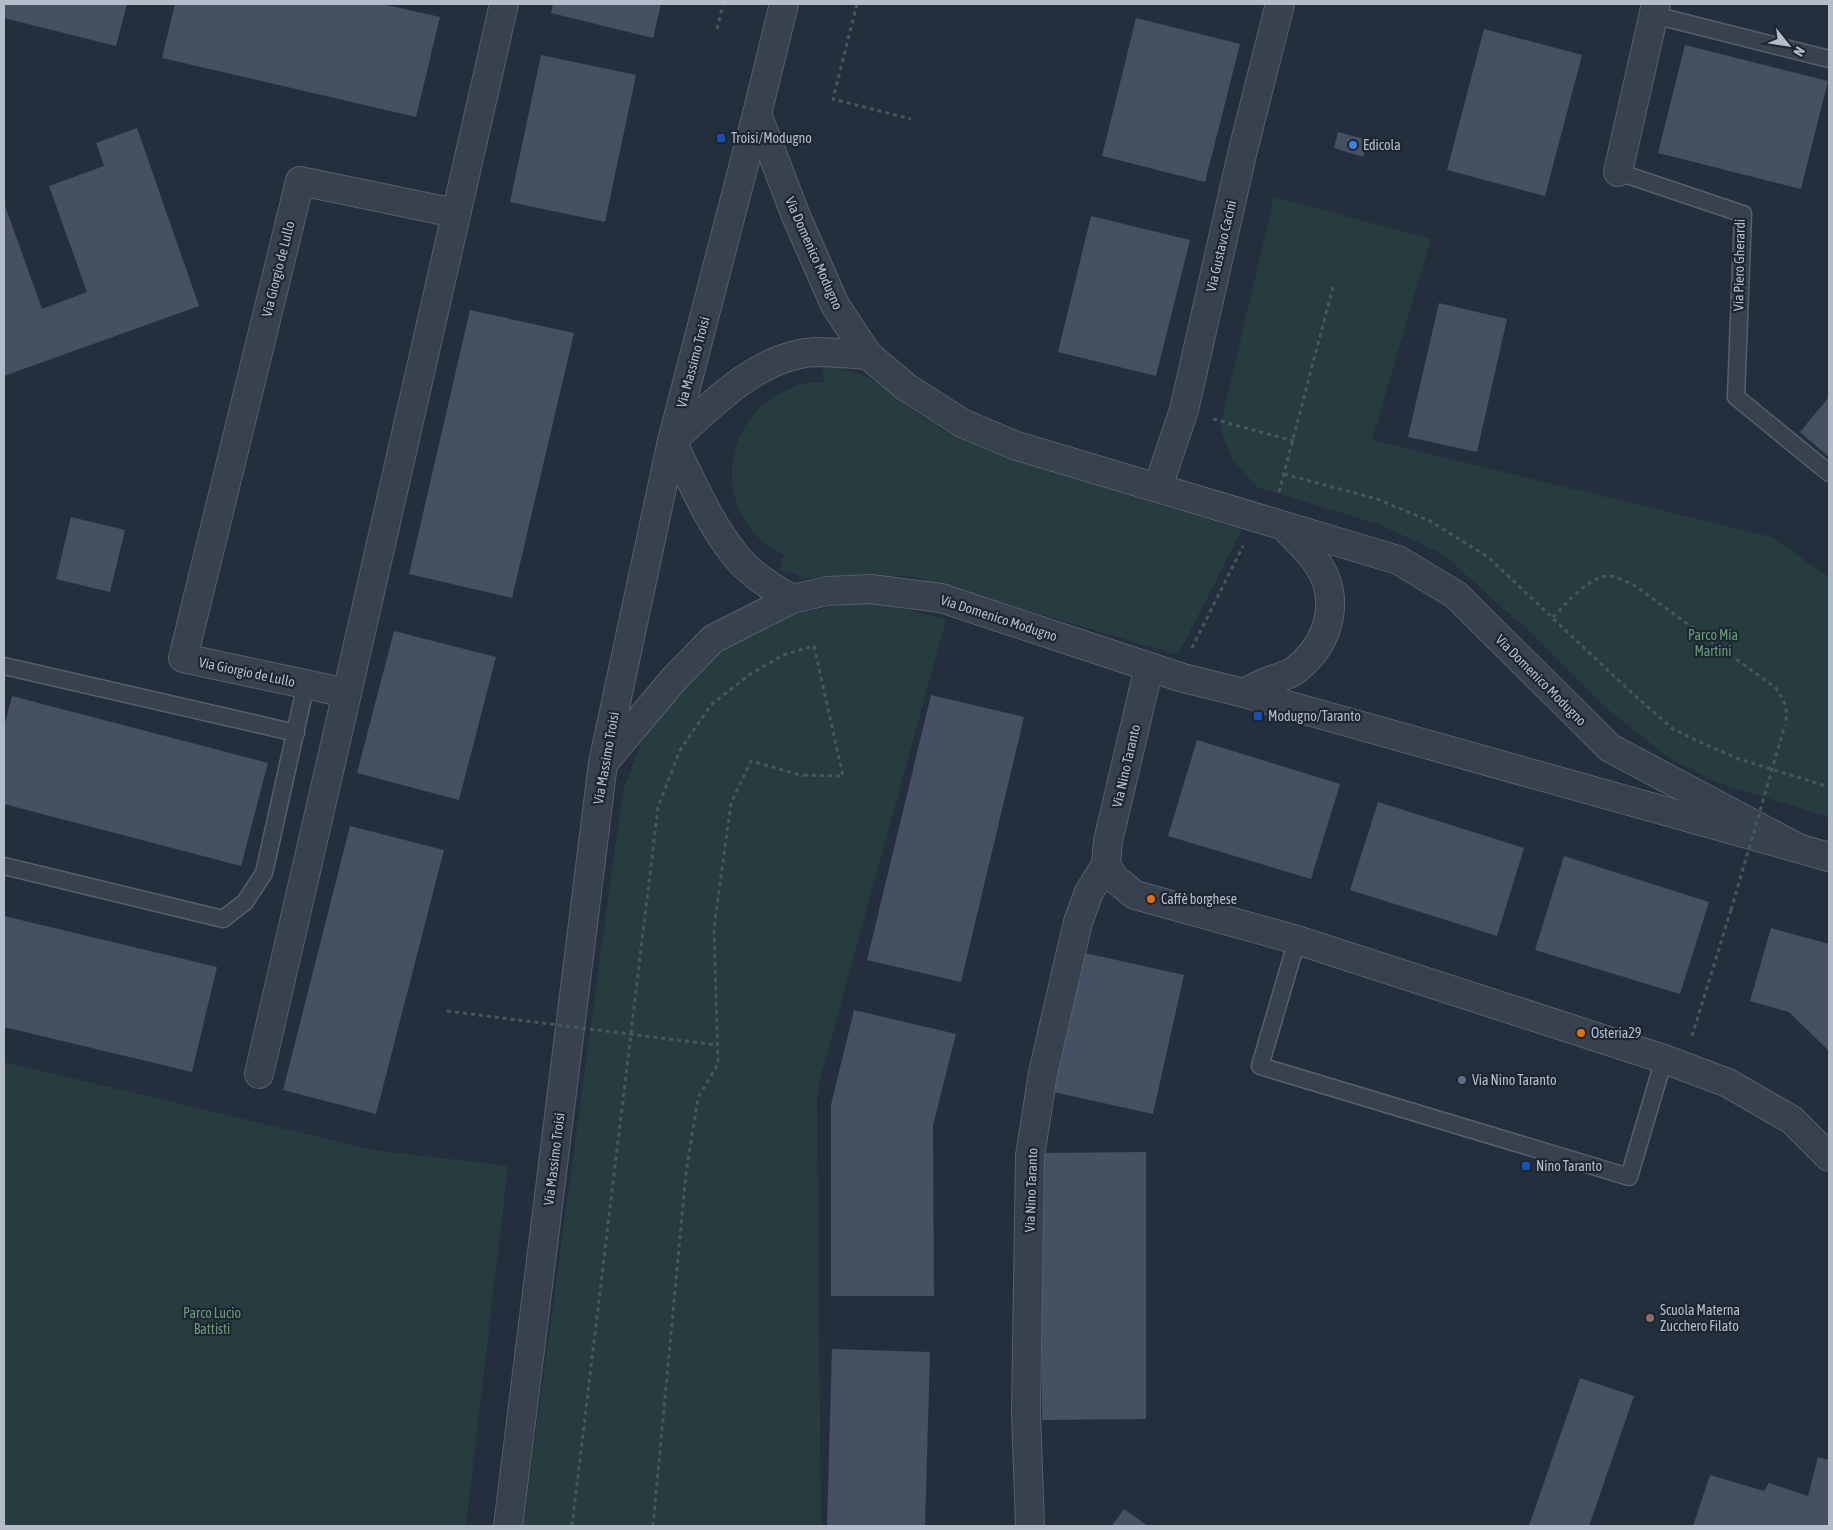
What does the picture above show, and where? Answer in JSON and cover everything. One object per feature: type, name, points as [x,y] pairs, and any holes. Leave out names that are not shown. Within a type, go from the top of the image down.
[{"type":"street","points":[[259,1074],[504,4]]},
{"type":"street","name":"Via Massimo Troisi","points":[[508,1526],[603,763],[672,441],[784,4]]},
{"type":"street","name":"Via Gustavo Cacini","points":[[1158,487],[1184,410],[1243,150],[1280,4]]},
{"type":"street","name":"Via Piero Gherardi","points":[[1618,172],[1655,10]]},
{"type":"street","name":"Via Domenico Modugno","points":[[757,114],[796,216],[835,305],[868,355],[906,387],[962,423],[1014,445],[1398,560],[1456,596],[1610,748],[1798,848]]},
{"type":"street","name":"Via Giorgio de Lullo","points":[[347,693],[184,658],[300,181],[455,213]]},
{"type":"street","points":[[792,599],[771,588],[736,556],[709,516],[672,441],[720,397],[754,374],[783,358],[814,352],[868,355]]},
{"type":"street","name":"Via Domenico Modugno","points":[[1244,693],[1292,672],[1315,651],[1326,630],[1332,603],[1327,581],[1316,560],[1283,525]]},
{"type":"street","name":"Via Domenico Modugno","points":[[603,763],[674,679],[712,639],[792,599],[827,591],[871,589],[941,598],[1184,678],[1244,693],[1829,857]]},
{"type":"street","name":"Via Nino Taranto","points":[[1030,1526],[1026,1413],[1030,1156],[1043,1073],[1078,922],[1088,892],[1106,865],[1108,841],[1149,667]]},
{"type":"street","points":[[1106,865],[1115,879],[1135,895],[1297,940],[1673,1063],[1728,1083],[1792,1120],[1829,1157]]},
{"type":"lane","name":"Via Piero Gherardi","points":[[1655,10],[1829,60]]},
{"type":"lane","name":"Via Piero Gherardi","points":[[1618,172],[1743,214],[1736,397],[1829,473]]},
{"type":"lane","points":[[4,666],[296,733]]},
{"type":"lane","points":[[4,866],[223,919],[245,902],[264,873],[306,684]]},
{"type":"lane","points":[[1297,940],[1260,1066],[1629,1177],[1673,1063]]},
{"type":"path","points":[[716,29],[723,4]]},
{"type":"path","points":[[856,4],[833,99],[912,119]]},
{"type":"path","points":[[1184,410],[1294,441]]},
{"type":"path","points":[[1284,474],[1377,498],[1430,521],[1488,557],[1633,694],[1674,729],[1738,759],[1829,788]]},
{"type":"path","points":[[1553,617],[1577,593],[1595,580],[1609,576],[1634,584],[1776,688],[1785,700],[1787,717],[1785,725],[1731,910],[1673,1063]]},
{"type":"path","points":[[572,1526],[658,807],[680,750],[711,705],[749,675],[783,655],[814,646],[843,776],[802,775]]},
{"type":"path","points":[[653,1526],[686,1173],[698,1098],[718,1064],[714,928],[731,803],[751,761],[809,777]]},
{"type":"path","points":[[446,1011],[717,1045]]},
{"type":"green space","name":"Parco Mia Martini","points":[[1274,197],[1431,239],[1372,440],[1771,537],[1829,577],[1829,817],[1718,783],[1670,759],[1605,707],[1520,623],[1442,554],[1381,525],[1257,487],[1231,458],[1220,427]]},
{"type":"green space","points":[[836,367],[867,377],[881,385],[907,407],[945,431],[981,448],[1242,530],[1178,655],[915,577],[865,574],[804,578],[791,572],[779,570],[784,555],[767,545],[753,532],[745,521],[737,503],[732,485],[732,466],[736,448],[743,430],[753,415],[767,402],[797,385],[824,382],[823,368]]},
{"type":"green space","points":[[859,602],[883,603],[946,620],[820,1080],[817,1100],[821,1526],[523,1526],[623,791],[642,741],[661,710],[718,649],[787,615]]},
{"type":"green space","name":"Parco Lucio Battisti","points":[[4,1062],[373,1150],[508,1166],[466,1526],[4,1526]]},
{"type":"building","points":[[4,4],[127,4],[116,46],[4,18]]},
{"type":"building","points":[[175,4],[382,4],[440,17],[416,117],[162,58]]},
{"type":"building","points":[[553,4],[661,4],[653,38],[551,13]]},
{"type":"building","points":[[1136,18],[1240,44],[1205,182],[1102,156]]},
{"type":"building","points":[[1484,29],[1582,55],[1545,196],[1447,170]]},
{"type":"building","points":[[1685,45],[1828,81],[1801,189],[1658,153]]},
{"type":"building","points":[[541,55],[636,75],[605,222],[510,202]]},
{"type":"building","points":[[137,128],[199,306],[4,376],[4,203],[42,309],[87,292],[49,186],[104,166],[96,143]]},
{"type":"building","points":[[1338,132],[1368,140],[1363,157],[1334,148]]},
{"type":"building","points":[[1091,216],[1190,240],[1156,376],[1058,352]]},
{"type":"building","points":[[1439,303],[1507,319],[1477,452],[1408,437]]},
{"type":"building","points":[[470,310],[574,333],[512,598],[409,574]]},
{"type":"building","points":[[1829,397],[1829,457],[1800,432]]},
{"type":"building","points":[[71,517],[125,530],[110,592],[56,579]]},
{"type":"building","points":[[394,631],[496,657],[459,800],[357,773]]},
{"type":"building","points":[[931,695],[1024,717],[961,982],[867,960]]},
{"type":"building","points":[[12,696],[268,763],[241,866],[4,804],[4,727]]},
{"type":"building","points":[[1197,740],[1340,784],[1311,879],[1168,836]]},
{"type":"building","points":[[1378,802],[1524,848],[1497,936],[1350,890]]},
{"type":"building","points":[[350,826],[444,850],[376,1114],[283,1090]]},
{"type":"building","points":[[1564,856],[1709,902],[1680,994],[1535,950]]},
{"type":"building","points":[[4,916],[217,967],[192,1072],[4,1027]]},
{"type":"building","points":[[1771,928],[1829,944],[1829,1051],[1789,1012],[1750,1001]]},
{"type":"building","points":[[1085,953],[1184,975],[1153,1114],[1053,1092]]},
{"type":"building","points":[[854,1010],[956,1034],[933,1126],[934,1296],[831,1296],[831,1105]]},
{"type":"building","points":[[1146,1152],[1146,1419],[1042,1420],[1042,1153]]},
{"type":"building","points":[[832,1349],[930,1352],[925,1526],[827,1526]]},
{"type":"building","points":[[1580,1378],[1634,1396],[1589,1526],[1529,1526]]},
{"type":"building","points":[[1818,1457],[1829,1460],[1829,1526],[1693,1526],[1710,1475],[1764,1491],[1769,1483],[1808,1496]]},
{"type":"building","points":[[1124,1509],[1148,1526],[1112,1526]]},
{"type":"place","name":"Troisi/Modugno","points":[[721,138]]},
{"type":"place","name":"Edicola","points":[[1353,145]]},
{"type":"place","name":"Modugno/Taranto","points":[[1258,716]]},
{"type":"place","name":"Caffè borghese","points":[[1151,899]]},
{"type":"place","name":"Osteria29","points":[[1581,1033]]},
{"type":"place","name":"Via Nino Taranto","points":[[1462,1080]]},
{"type":"place","name":"Nino Taranto","points":[[1526,1166]]},
{"type":"place","name":"Scuola Materna Zucchero Filato","points":[[1650,1318]]}]
